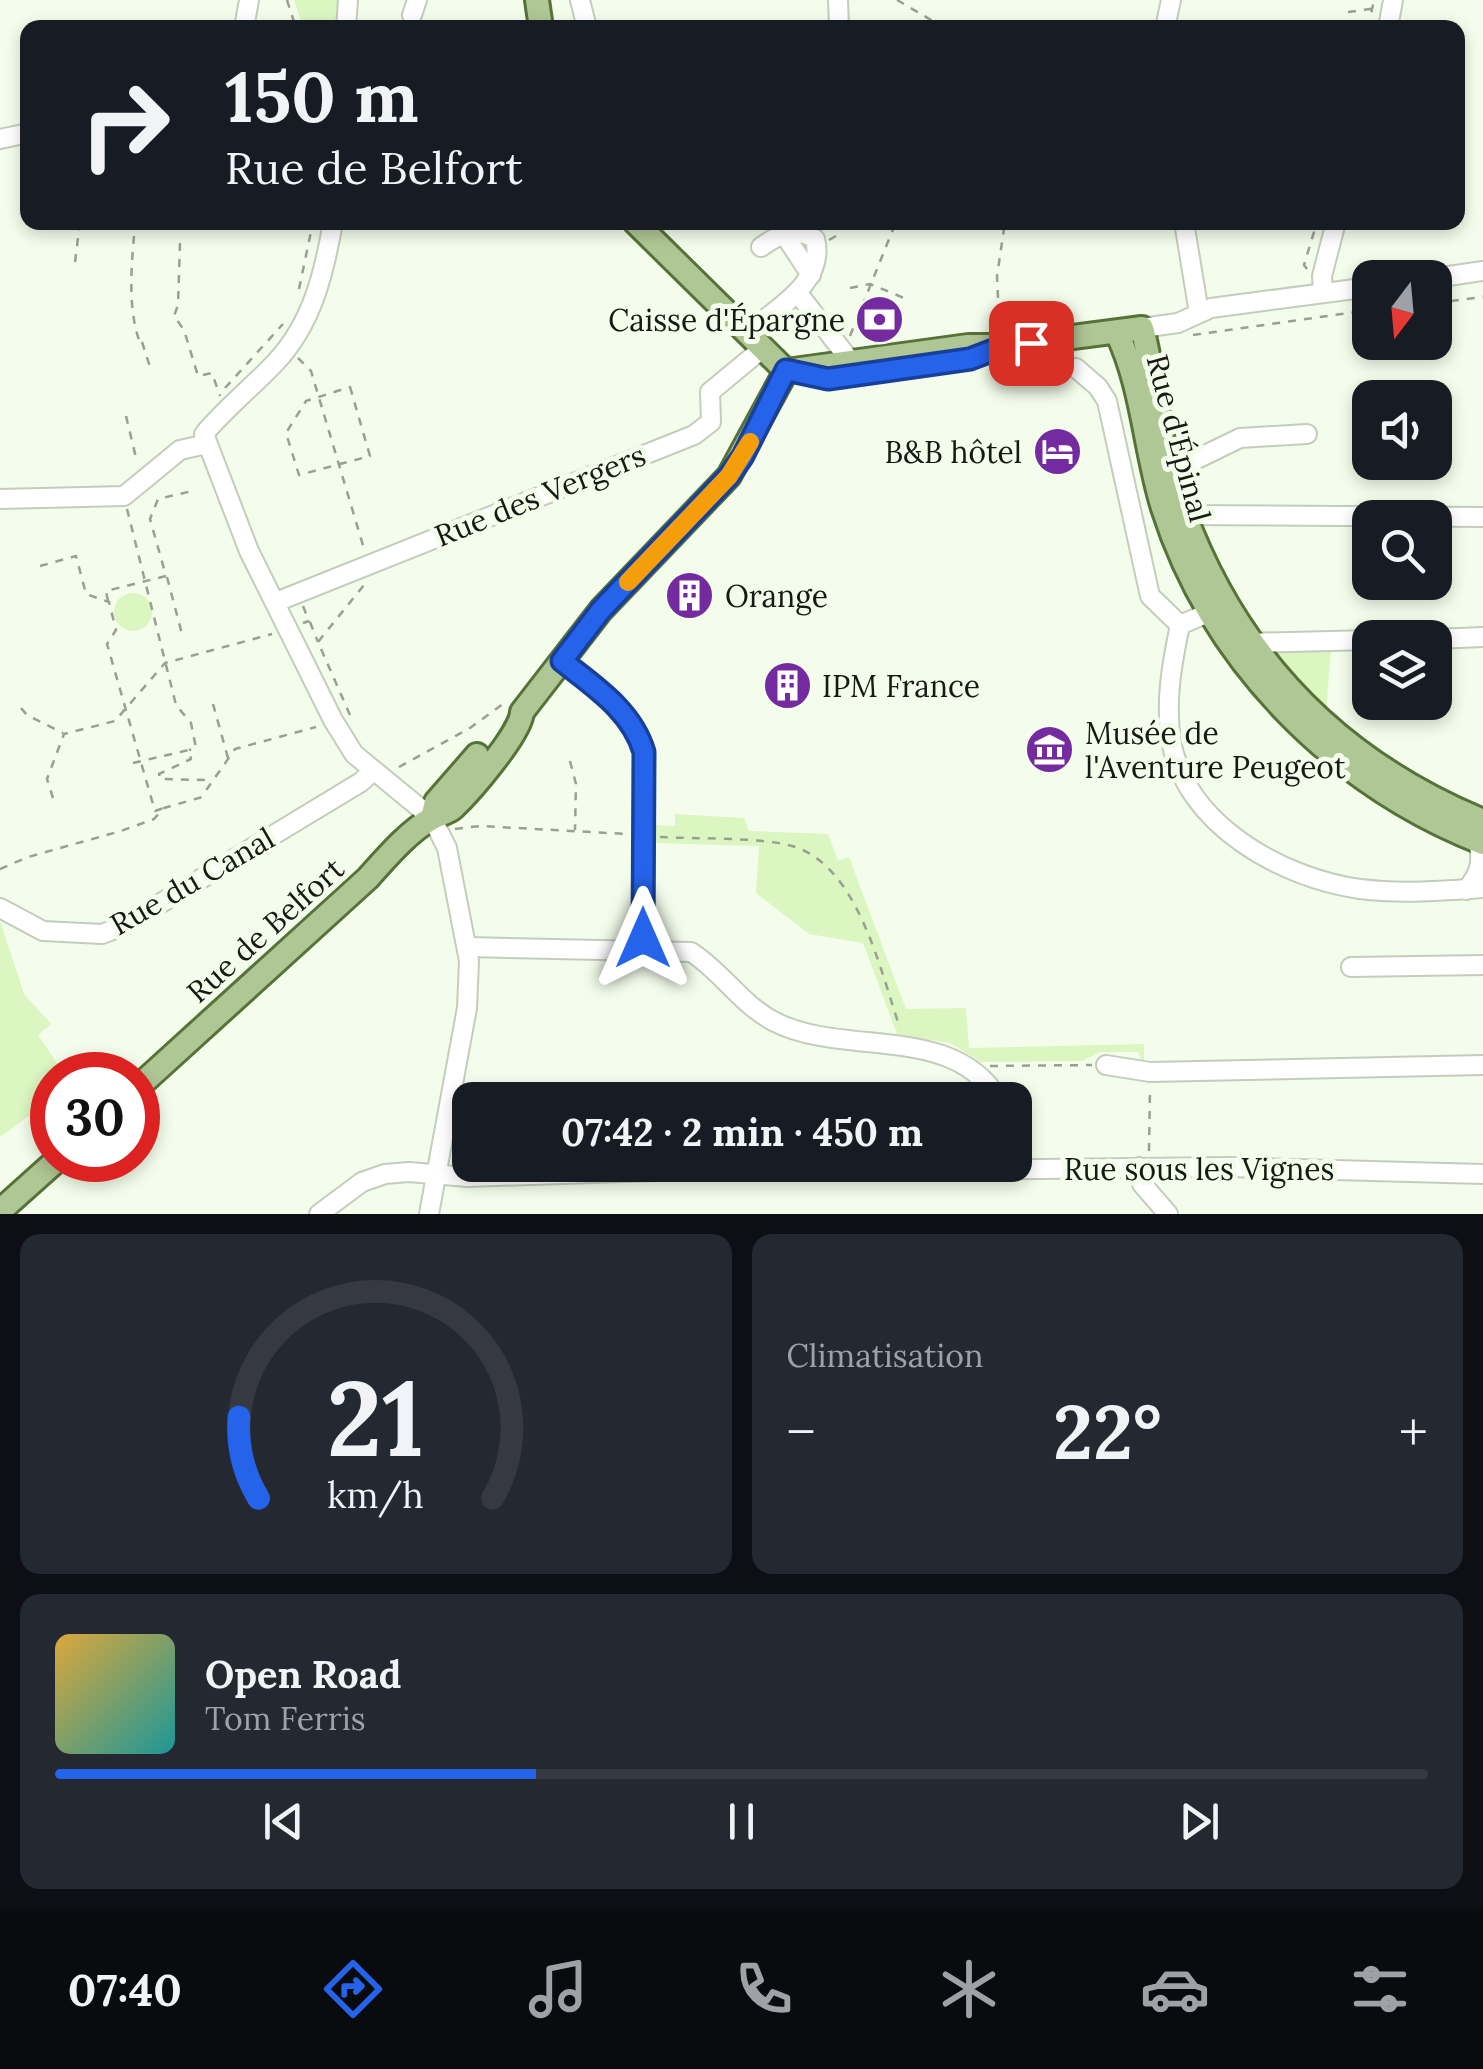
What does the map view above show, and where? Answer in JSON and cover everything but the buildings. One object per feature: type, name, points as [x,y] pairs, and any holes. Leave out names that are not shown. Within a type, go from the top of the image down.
[{"type":"main road","points":[[646,230],[786,370],[828,379],[970,359],[1004,346]]},
{"type":"main road","points":[[786,370],[848,357],[1004,346],[1142,328]]},
{"type":"main road","name":"Rue d'Épinal","points":[[1142,328],[1153,368],[1163,476],[1184,514],[1218,609]]},
{"type":"main road","name":"Rue d'Épinal","points":[[1117,333],[1163,476],[1179,550],[1240,645],[1343,740],[1481,835]]},
{"type":"main road","points":[[522,712],[601,610],[729,476],[786,370]]},
{"type":"main road","name":"Rue de Belfort","points":[[160,1067],[432,818],[436,802],[511,715],[522,712]]},
{"type":"main road","points":[[0,1211],[32,1182]]},
{"type":"street","points":[[331,230],[316,297],[303,326],[288,348],[223,402],[204,434],[249,550],[332,720],[354,754],[432,818],[447,848],[468,947],[466,1008],[429,1214]]},
{"type":"street","points":[[1185,230],[1199,313]]},
{"type":"street","points":[[1323,293],[1322,276],[1334,230]]},
{"type":"street","points":[[754,341],[812,275],[817,258],[815,238],[802,232],[784,234],[761,246]]},
{"type":"street","points":[[1452,276],[1483,271]]},
{"type":"street","points":[[1142,328],[1178,323],[1219,306],[1352,289]]},
{"type":"street","points":[[796,292],[848,357]]},
{"type":"street","name":"Rue des Vergers","points":[[276,602],[694,435],[711,422],[710,392],[754,341]]},
{"type":"street","points":[[1076,368],[1098,387],[1110,410],[1150,596],[1180,626]]},
{"type":"street","points":[[1098,387],[1132,376]]},
{"type":"street","points":[[1163,476],[1240,438],[1308,434]]},
{"type":"street","points":[[0,499],[124,496],[180,450],[207,444]]},
{"type":"street","points":[[1184,514],[1483,517]]},
{"type":"street","points":[[1180,626],[1218,609]]},
{"type":"street","points":[[1180,626],[1171,669],[1172,742],[1179,766],[1214,820],[1262,855],[1311,876],[1356,888],[1398,893],[1475,889],[1482,862],[1481,835]]},
{"type":"street","points":[[1452,638],[1483,637]]},
{"type":"street","points":[[1240,645],[1352,641]]},
{"type":"street","points":[[562,661],[628,717],[644,752],[643,949]]},
{"type":"street","name":"Rue du Canal","points":[[0,908],[43,931],[102,934],[123,926],[373,771]]},
{"type":"street","points":[[468,947],[691,952],[706,962],[729,989],[772,1020],[823,1037],[951,1058],[989,1082]]},
{"type":"street","points":[[1351,967],[1483,965]]},
{"type":"street","points":[[1106,1065],[1150,1072],[1483,1064]]},
{"type":"street","name":"Rue sous les Vignes","points":[[1032,1167],[1298,1168],[1483,1174]]},
{"type":"street","points":[[1144,1167],[1142,1184],[1168,1214]]},
{"type":"street","name":"Rue sous les Vignes","points":[[319,1214],[362,1182],[385,1174],[452,1175]]},
{"type":"path","points":[[897,0],[931,20]]},
{"type":"path","points":[[1370,20],[1374,0]]},
{"type":"path","points":[[1348,12],[1393,3]]},
{"type":"path","points":[[74,262],[79,230]]},
{"type":"path","points":[[298,293],[311,230]]},
{"type":"path","points":[[848,357],[870,284],[893,230]]},
{"type":"path","points":[[998,298],[996,276],[1004,230]]},
{"type":"path","points":[[134,236],[134,326],[150,367]]},
{"type":"path","points":[[180,243],[178,305],[174,316],[184,330],[198,376],[212,373],[223,402]]},
{"type":"path","points":[[850,288],[870,284],[904,298]]},
{"type":"path","points":[[1452,300],[1483,296]]},
{"type":"path","points":[[1182,337],[1352,312]]},
{"type":"path","points":[[223,402],[288,318]]},
{"type":"path","points":[[1221,318],[1223,329]]},
{"type":"path","points":[[288,348],[311,371],[372,575],[318,642]]},
{"type":"path","points":[[350,387],[370,456],[299,475],[286,433],[306,401],[319,397],[350,387]]},
{"type":"path","points":[[126,416],[138,468]]},
{"type":"path","points":[[182,634],[150,519],[158,498],[192,491]]},
{"type":"path","points":[[124,496],[176,705],[191,724],[196,748],[133,764]]},
{"type":"path","points":[[40,566],[76,556],[86,594],[109,602]]},
{"type":"path","points":[[116,630],[106,591],[166,576]]},
{"type":"path","points":[[128,586],[130,593]]},
{"type":"path","points":[[296,593],[352,720]]},
{"type":"path","points":[[22,708],[64,734],[115,721],[165,663],[290,629],[309,620]]},
{"type":"path","points":[[120,625],[108,644],[155,810],[209,794]]},
{"type":"path","points":[[373,771],[395,769],[470,728],[508,700],[522,712]]},
{"type":"path","points":[[214,704],[228,759]]},
{"type":"path","points":[[189,750],[191,759],[159,774],[160,779],[205,780],[207,788],[235,750],[332,720]]},
{"type":"path","points":[[52,798],[48,779],[64,734]]},
{"type":"path","points":[[570,761],[576,784],[575,831]]},
{"type":"path","points":[[0,869],[154,819],[164,808]]},
{"type":"path","points":[[447,848],[458,846],[454,829],[480,826],[789,845],[825,865],[848,893],[907,1048]]},
{"type":"path","points":[[969,1066],[1106,1065]]},
{"type":"path","points":[[1144,1167],[1150,1072]]},
{"type":"green space","points":[[294,0],[343,0],[342,20],[301,20]]},
{"type":"green space","points":[[133,593],[146,599],[152,612],[146,625],[133,631],[120,625],[114,612],[120,599]]},
{"type":"green space","points":[[1278,649],[1331,650],[1326,713],[1290,677],[1274,653]]},
{"type":"green space","points":[[675,814],[744,818],[749,831],[828,834],[838,861],[849,857],[906,1009],[966,1008],[969,1048],[1144,1044],[1144,1065],[1138,1052],[1101,1052],[1082,1061],[981,1062],[950,1043],[897,1034],[863,943],[809,934],[756,893],[759,846],[653,843],[654,825],[675,826]]},
{"type":"green space","points":[[0,921],[24,994],[51,1024],[38,1035],[49,1052],[30,1052],[30,1115],[0,1137]]},
{"type":"slow traffic","points":[[628,582],[729,476],[750,442]]},
{"type":"place","name":"Caisse d'Épargne","points":[[880,320]]},
{"type":"place","name":"B&B hôtel","points":[[1057,452]]},
{"type":"place","name":"Orange","points":[[690,596]]},
{"type":"place","name":"IPM France","points":[[787,686]]},
{"type":"place","name":"Musée de l'Aventure Peugeot","points":[[1050,750]]},
{"type":"route","points":[[643,938],[644,752],[628,717],[562,661],[601,610],[729,476],[786,370],[828,379],[970,359],[1004,346],[1031,343]]}]
